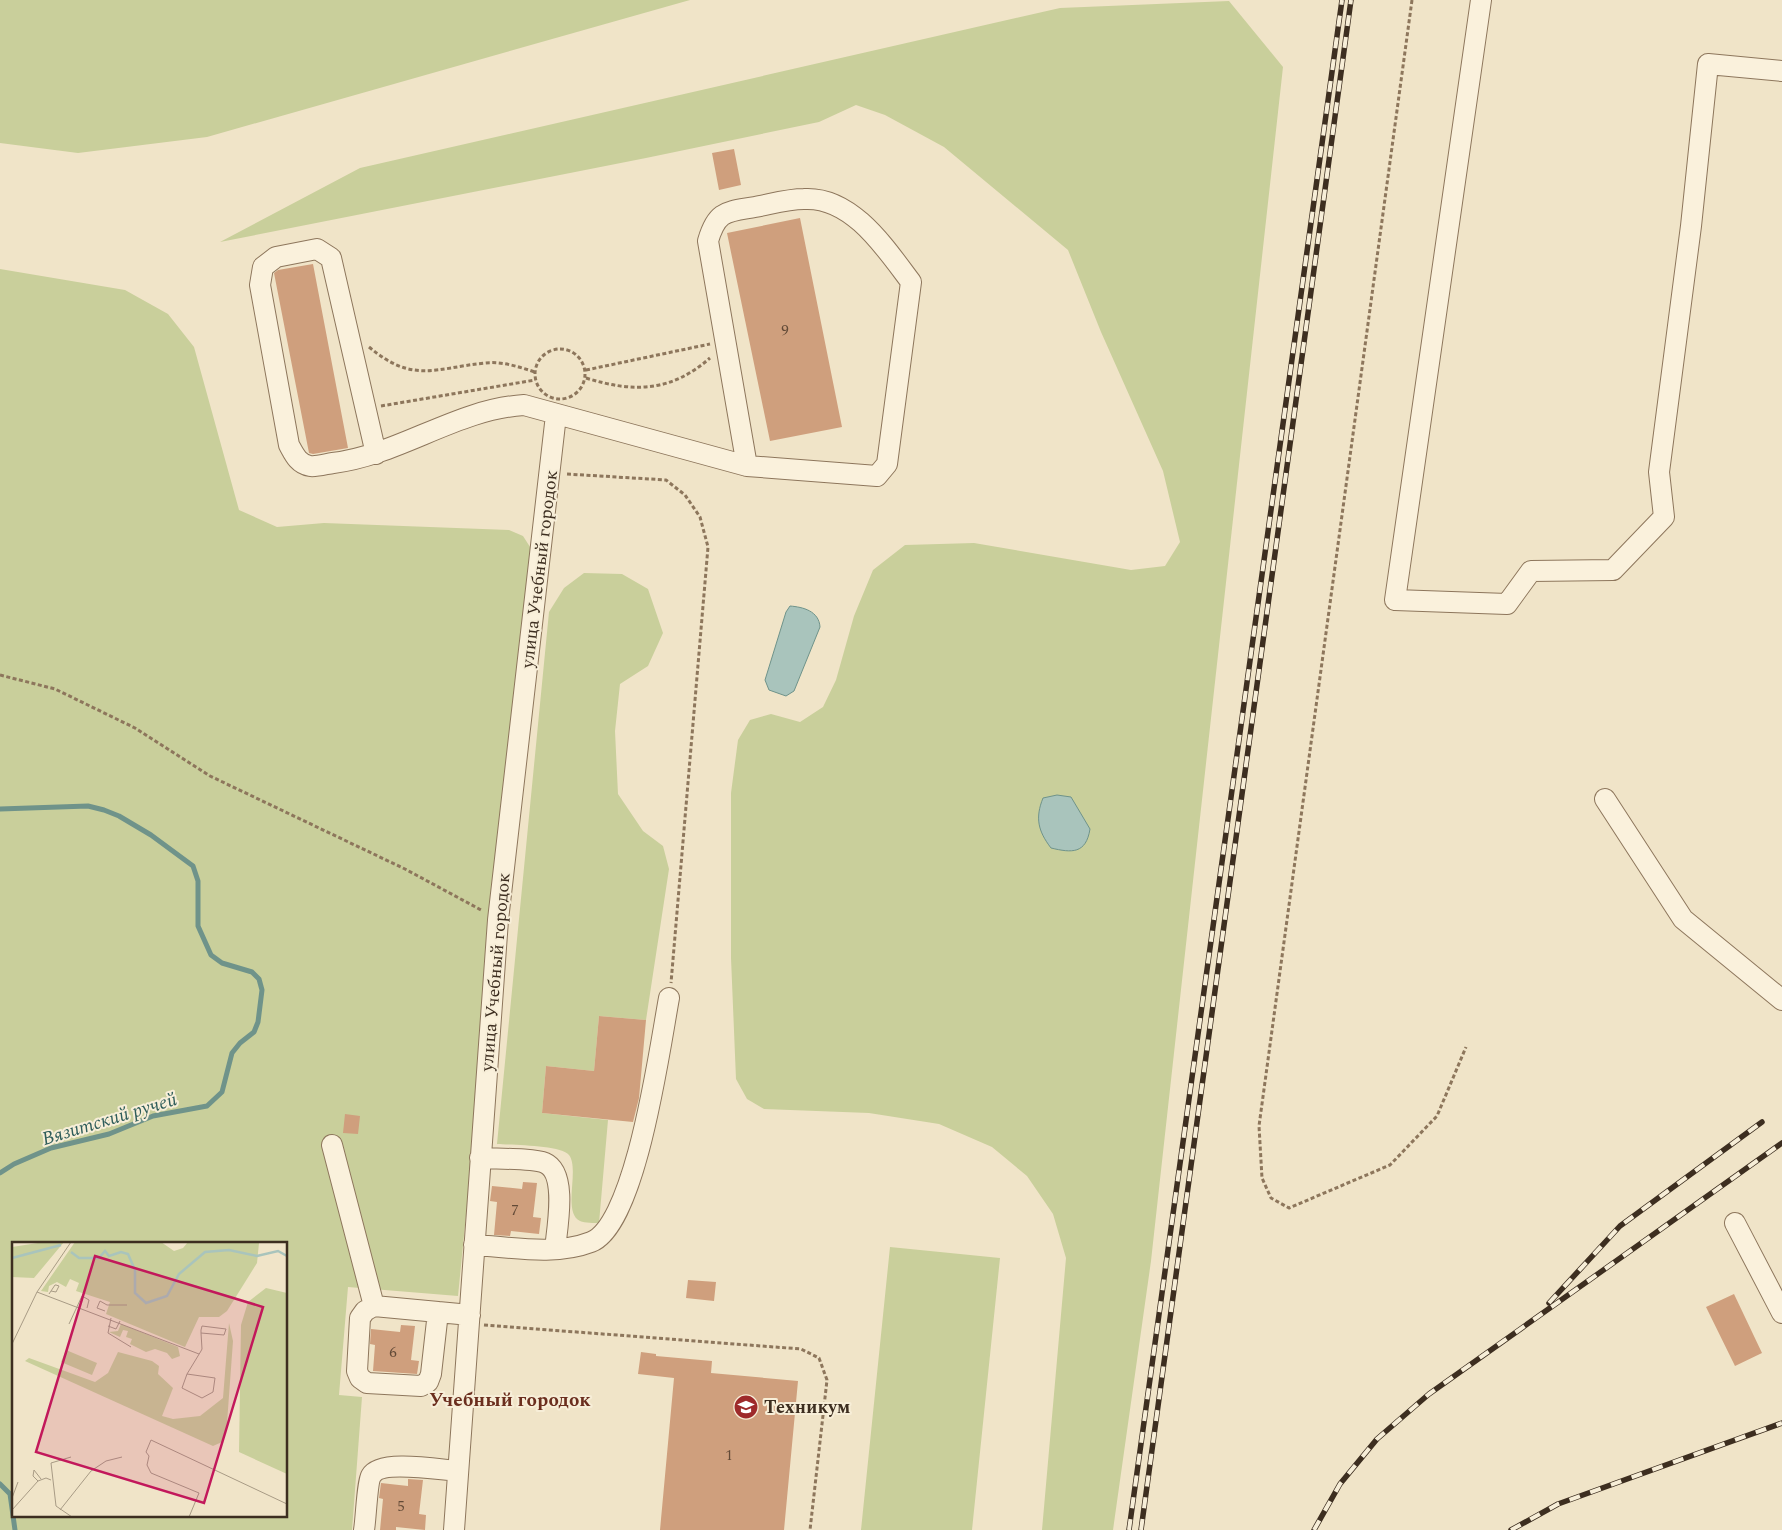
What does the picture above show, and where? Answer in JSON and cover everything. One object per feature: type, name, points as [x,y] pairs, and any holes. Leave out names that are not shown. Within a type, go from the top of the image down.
[{"type":"street","points":[[1481,0],[1395,600],[1507,604],[1531,571],[1613,570],[1664,516],[1659,472],[1691,226],[1708,64],[1782,71]]},
{"type":"street","points":[[376,454],[331,258],[317,249],[276,257],[263,267],[260,285],[289,445],[296,458],[310,466],[351,461],[376,454],[500,406],[524,405],[747,466],[877,476],[887,464],[911,282],[876,236],[854,218],[832,204],[805,198],[725,212],[713,223],[708,240],[747,466]]},
{"type":"street","name":"улица Учебный городок","points":[[454,1530],[498,920],[556,415]]},
{"type":"street","points":[[1605,799],[1684,919],[1782,1000]]},
{"type":"street","points":[[474,1245],[555,1250],[592,1242],[608,1230],[618,1212],[638,1155],[669,998]]},
{"type":"street","points":[[332,1145],[374,1306]]},
{"type":"street","points":[[480,1158],[544,1163],[555,1170],[559,1182],[555,1250]]},
{"type":"street","points":[[1735,1223],[1782,1313]]},
{"type":"street","points":[[438,1312],[431,1374],[428,1382],[421,1386],[367,1383],[360,1378],[356,1371],[360,1318],[365,1311],[374,1306],[438,1312],[469,1320]]},
{"type":"street","points":[[364,1530],[371,1476],[378,1469],[390,1466],[458,1471]]},
{"type":"path","points":[[1412,0],[1259,1126],[1262,1178],[1270,1198],[1289,1208],[1390,1165],[1437,1116],[1466,1047]]},
{"type":"path","points":[[349,331],[385,361],[406,370],[428,371],[487,363],[512,365],[535,372]]},
{"type":"path","points":[[586,370],[726,341]]},
{"type":"path","points":[[586,378],[620,386],[642,388],[664,385],[681,379],[701,366],[726,341]]},
{"type":"path","points":[[556,349],[564,349],[578,356],[586,370],[584,385],[575,396],[562,400],[548,397],[535,380],[535,372],[542,357],[556,349]]},
{"type":"path","points":[[367,409],[535,380]]},
{"type":"path","points":[[550,473],[666,480],[685,495],[700,517],[708,547],[669,998]]},
{"type":"path","points":[[0,675],[55,689],[126,724],[210,776],[405,869],[498,920]]},
{"type":"path","points":[[469,1320],[801,1349],[819,1358],[827,1380],[810,1530]]},
{"type":"green space","points":[[0,0],[690,0],[207,137],[78,153],[0,143]]},
{"type":"green space","points":[[1229,1],[1283,67],[1151,1261],[1113,1530],[1042,1530],[1066,1258],[1053,1214],[1027,1176],[992,1147],[939,1124],[869,1113],[764,1109],[747,1099],[736,1079],[731,958],[731,793],[738,740],[750,720],[771,714],[800,722],[823,707],[836,680],[854,616],[873,570],[905,545],[974,543],[1131,570],[1165,566],[1180,542],[1163,471],[1101,332],[1068,250],[944,147],[885,115],[856,105],[819,122],[220,242],[360,168],[1060,8]]},
{"type":"green space","points":[[0,269],[125,290],[168,314],[194,347],[239,510],[277,527],[324,523],[509,530],[523,536],[532,550],[458,1296],[348,1287],[339,1395],[362,1397],[352,1530],[0,1530]]},
{"type":"green space","points":[[584,573],[622,574],[648,589],[663,633],[648,666],[620,684],[615,731],[618,794],[643,831],[663,846],[669,869],[646,1020],[599,1016],[594,1071],[546,1066],[542,1113],[608,1120],[599,1223],[582,1222],[575,1216],[572,1209],[573,1170],[569,1155],[546,1147],[497,1144],[549,612],[564,588]]},
{"type":"green space","points":[[890,1247],[1000,1258],[972,1530],[861,1530]]},
{"type":"water","points":[[790,606],[810,611],[817,617],[820,627],[794,691],[786,696],[769,690],[765,680],[786,612]]},
{"type":"water","points":[[1057,795],[1071,797],[1090,829],[1085,843],[1077,850],[1065,851],[1051,848],[1043,836],[1039,824],[1039,812],[1043,798]]},
{"type":"building","points":[[734,149],[741,185],[719,190],[712,153]]},
{"type":"building","points":[[800,218],[842,427],[770,441],[727,233]]},
{"type":"building","points":[[313,264],[348,448],[313,454],[309,453],[274,273],[278,270]]},
{"type":"building","points":[[599,1016],[646,1020],[639,1098],[633,1122],[542,1113],[546,1066],[594,1071]]},
{"type":"building","points":[[345,1114],[360,1116],[358,1134],[343,1133]]},
{"type":"building","points":[[523,1182],[537,1183],[533,1217],[541,1218],[539,1234],[511,1231],[510,1236],[494,1235],[497,1202],[490,1201],[492,1186],[522,1189]]},
{"type":"building","points":[[688,1280],[716,1282],[714,1301],[686,1298]]},
{"type":"building","points":[[1734,1294],[1762,1353],[1735,1366],[1706,1307]]},
{"type":"building","points":[[401,1325],[415,1326],[411,1360],[419,1361],[417,1374],[373,1371],[375,1345],[370,1344],[371,1329],[400,1332]]},
{"type":"building","points":[[641,1352],[656,1354],[656,1356],[712,1361],[711,1373],[798,1381],[784,1530],[660,1530],[674,1378],[638,1374]]},
{"type":"building","points":[[408,1479],[423,1480],[419,1514],[426,1515],[425,1530],[396,1527],[396,1530],[380,1530],[383,1499],[379,1498],[381,1483],[408,1486]]},
{"type":"waterway","name":"Вязитский ручей","points":[[0,809],[88,806],[119,816],[151,835],[193,866],[198,881],[198,926],[211,955],[222,963],[252,972],[259,979],[262,990],[258,1022],[254,1032],[240,1043],[232,1053],[222,1092],[207,1106],[153,1116],[109,1134],[51,1148],[14,1164],[0,1173]]},
{"type":"waterway","name":"Вязитский ручей","points":[[0,1484],[10,1494],[12,1508]]},
{"type":"waterway","name":"Вязитский ручей","points":[[13,1518],[15,1530]]},
{"type":"railway","points":[[1129,1530],[1342,0]]},
{"type":"railway","points":[[1141,1530],[1351,0]]},
{"type":"railway","points":[[1549,1303],[1620,1226],[1762,1122]]},
{"type":"railway","points":[[1314,1530],[1340,1484],[1377,1439],[1429,1394],[1782,1143]]},
{"type":"railway","points":[[1511,1530],[1558,1504],[1782,1423]]},
{"type":"place","name":"Техникум","points":[[746,1407]]},
{"type":"district","name":"Учебный городок","points":[[510,1399]]}]
